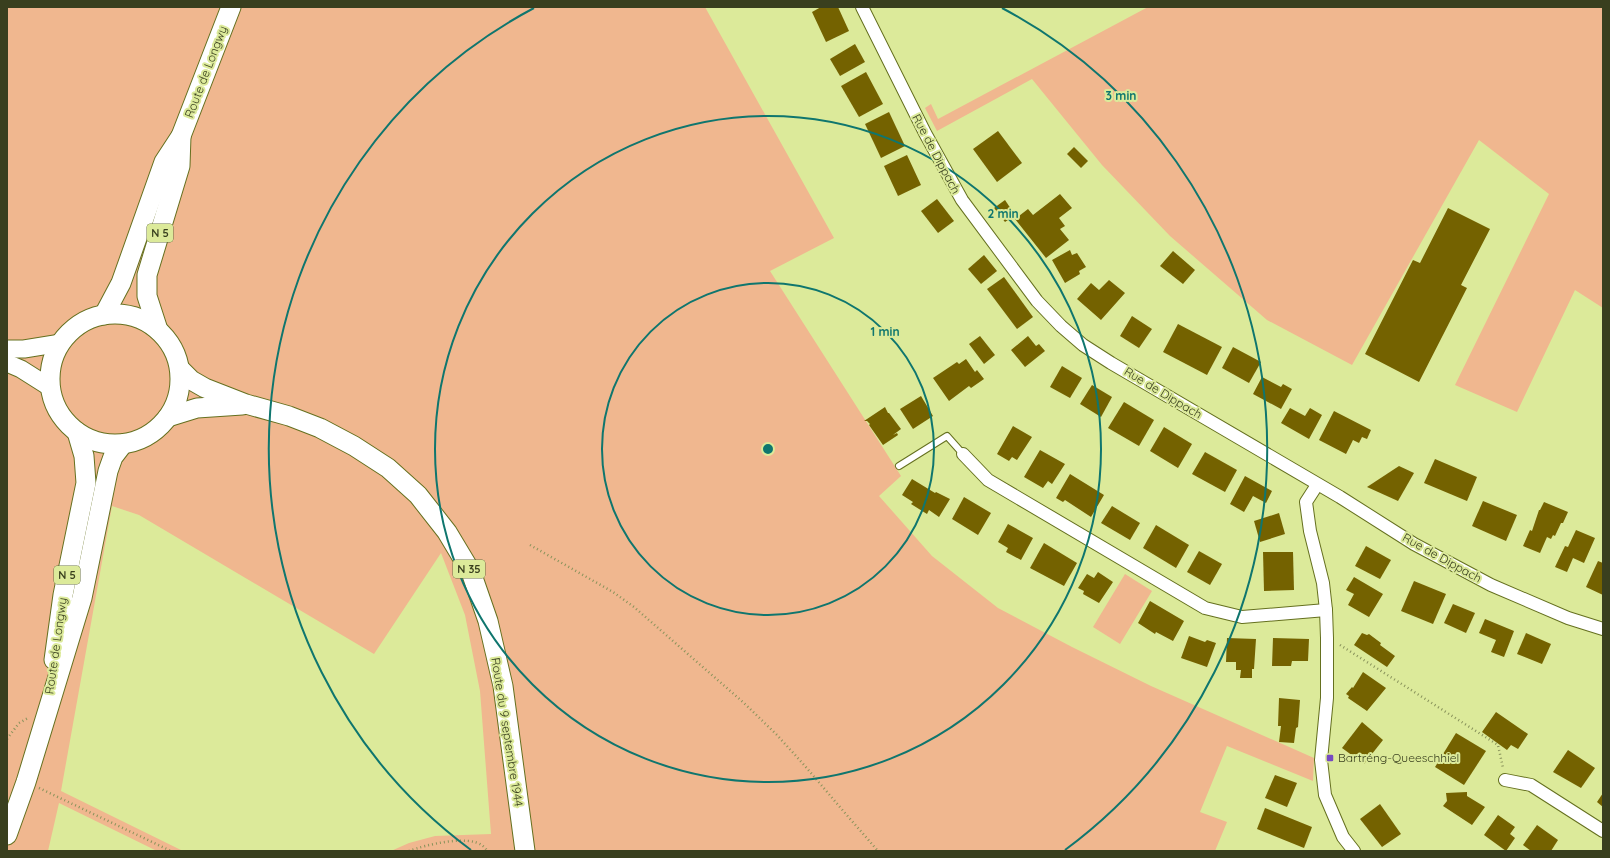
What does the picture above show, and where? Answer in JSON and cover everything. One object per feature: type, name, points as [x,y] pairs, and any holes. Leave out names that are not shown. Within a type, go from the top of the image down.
[{"type":"main road","name":"Route de Longwy","points":[[104,315],[121,283],[164,162],[182,136],[232,7]]},
{"type":"main road","name":"Route de Longwy","points":[[158,330],[147,296],[148,275],[180,166],[182,136]]},
{"type":"main road","name":"N 5","points":[[118,314],[132,316],[146,322],[158,330],[168,341],[175,354],[180,369],[176,402],[168,417],[156,430],[140,439],[123,444],[107,444],[91,440],[77,432],[64,420],[56,405],[51,388],[52,365],[61,343],[73,330],[88,320],[104,315],[118,314]]},
{"type":"main road","points":[[7,349],[24,349],[61,343]]},
{"type":"main road","points":[[7,363],[21,369],[51,388]]},
{"type":"main road","name":"N 35","points":[[180,369],[192,380],[205,388],[246,404]]},
{"type":"main road","name":"N 35","points":[[168,417],[197,408],[246,404]]},
{"type":"main road","name":"Route du 9 septembre 1944","points":[[246,404],[288,416],[320,428],[354,446],[388,468],[418,495],[447,532],[470,572],[488,621],[503,686],[525,851]]},
{"type":"main road","name":"Route de Longwy","points":[[45,719],[63,595],[86,483],[84,456],[77,432]]},
{"type":"main road","name":"Route de Longwy","points":[[7,835],[26,782],[82,598],[108,471],[113,457],[123,444]]},
{"type":"street","name":"Rue de Dippach","points":[[862,7],[925,134],[962,200],[1015,274],[1056,321],[1083,345],[1414,544],[1491,585],[1568,618],[1603,629]]},
{"type":"street","points":[[963,454],[988,480],[1205,608],[1242,617],[1326,610]]},
{"type":"street","points":[[1317,485],[1306,502],[1310,531],[1323,583],[1326,610],[1327,698],[1321,760],[1325,795],[1343,837],[1354,851]]},
{"type":"street","points":[[1505,780],[1531,785],[1603,831]]},
{"type":"lane","points":[[899,466],[947,436],[963,454]]},
{"type":"path","points":[[530,545],[613,592],[634,607],[744,703],[777,735],[878,851]]},
{"type":"path","points":[[1327,638],[1498,745],[1505,780]]},
{"type":"path","points":[[7,739],[19,723],[34,715],[45,719]]},
{"type":"path","points":[[26,782],[170,851]]},
{"type":"path","points":[[409,851],[433,844],[471,841],[483,846],[487,851]]},
{"type":"shaded area","points":[[7,7],[705,7],[834,238],[770,271],[901,476],[879,496],[932,556],[998,608],[1151,686],[1314,758],[1313,781],[1227,746],[1200,812],[1227,822],[1215,851],[391,851],[409,843],[435,836],[491,834],[480,691],[465,615],[441,553],[374,654],[139,515],[112,506],[61,791],[183,851],[157,851],[59,803],[48,851],[7,851]]},
{"type":"shaded area","points":[[1148,7],[1603,7],[1603,308],[1575,290],[1517,412],[1455,385],[1549,194],[1479,140],[1352,365],[1267,320],[1170,236],[1102,165],[1032,79],[937,131],[925,108],[931,104],[938,119]]},
{"type":"shaded area","points":[[1125,574],[1152,591],[1120,644],[1093,627]]},
{"type":"building","points":[[821,7],[838,7],[849,31],[826,42],[812,12]]},
{"type":"building","points":[[855,44],[865,62],[840,76],[830,59]]},
{"type":"building","points":[[866,72],[883,104],[859,117],[841,86]]},
{"type":"building","points":[[889,112],[905,146],[881,158],[865,124]]},
{"type":"building","points":[[998,131],[1022,163],[997,182],[973,149]]},
{"type":"building","points":[[1074,147],[1088,161],[1081,168],[1067,154]]},
{"type":"building","points":[[907,155],[921,185],[898,196],[884,166]]},
{"type":"building","points":[[1060,194],[1072,208],[1059,218],[1065,226],[1060,229],[1069,240],[1046,258],[1015,219],[1028,209],[1033,215]]},
{"type":"building","points":[[937,199],[954,221],[938,233],[921,211]]},
{"type":"building","points":[[1005,200],[1015,215],[1005,222],[994,208]]},
{"type":"building","points":[[1448,208],[1490,229],[1461,285],[1467,288],[1419,382],[1365,354],[1413,260],[1420,263]]},
{"type":"building","points":[[1070,250],[1072,255],[1077,253],[1086,267],[1079,271],[1080,274],[1065,283],[1052,260]]},
{"type":"building","points":[[1173,251],[1195,270],[1183,284],[1160,266]]},
{"type":"building","points":[[984,255],[997,271],[981,284],[968,269]]},
{"type":"building","points":[[1004,277],[1033,317],[1017,329],[987,289]]},
{"type":"building","points":[[1109,280],[1125,293],[1101,320],[1077,299],[1091,283],[1099,290]]},
{"type":"building","points":[[1132,316],[1152,329],[1139,348],[1120,336]]},
{"type":"building","points":[[1178,324],[1222,347],[1207,375],[1163,352]]},
{"type":"building","points":[[980,336],[995,355],[984,364],[969,344]]},
{"type":"building","points":[[1028,336],[1036,346],[1039,344],[1045,351],[1025,367],[1011,350]]},
{"type":"building","points":[[1233,347],[1261,362],[1249,383],[1222,368]]},
{"type":"building","points":[[966,359],[975,372],[977,370],[984,379],[971,388],[969,386],[949,401],[933,378],[957,362],[959,364]]},
{"type":"building","points":[[1062,366],[1082,378],[1070,398],[1050,387]]},
{"type":"building","points":[[1262,377],[1281,387],[1283,384],[1292,389],[1281,409],[1253,394]]},
{"type":"building","points":[[1092,385],[1112,397],[1101,417],[1080,404]]},
{"type":"building","points":[[921,396],[933,416],[913,429],[900,409]]},
{"type":"building","points":[[1124,402],[1154,420],[1139,446],[1108,428]]},
{"type":"building","points":[[885,407],[901,429],[893,435],[897,433],[898,435],[883,445],[869,425],[870,424],[867,421],[864,421]]},
{"type":"building","points":[[1290,408],[1305,416],[1310,408],[1322,415],[1309,439],[1281,423]]},
{"type":"building","points":[[1334,411],[1371,430],[1367,439],[1362,437],[1359,443],[1353,440],[1346,454],[1319,440]]},
{"type":"building","points":[[1013,426],[1032,437],[1017,460],[1012,457],[1009,461],[997,454]]},
{"type":"building","points":[[1164,427],[1192,444],[1178,468],[1150,451]]},
{"type":"building","points":[[1040,450],[1065,464],[1052,484],[1048,481],[1043,488],[1024,477]]},
{"type":"building","points":[[1205,452],[1237,470],[1225,492],[1192,474]]},
{"type":"building","points":[[1435,459],[1477,477],[1467,501],[1424,483]]},
{"type":"building","points":[[1399,466],[1414,473],[1398,501],[1367,487]]},
{"type":"building","points":[[1070,474],[1104,495],[1091,517],[1065,500],[1063,502],[1056,498]]},
{"type":"building","points":[[1245,476],[1272,491],[1266,503],[1253,496],[1244,512],[1230,504]]},
{"type":"building","points":[[912,479],[935,493],[936,492],[950,499],[939,517],[929,510],[927,514],[911,504],[913,502],[902,495]]},
{"type":"building","points":[[964,497],[991,513],[978,535],[952,519]]},
{"type":"building","points":[[1483,501],[1517,515],[1506,541],[1472,526]]},
{"type":"building","points":[[1544,502],[1568,512],[1555,536],[1553,535],[1551,539],[1547,537],[1540,553],[1523,546],[1530,530],[1532,531],[1539,510]]},
{"type":"building","points":[[1112,506],[1140,523],[1130,540],[1101,523]]},
{"type":"building","points":[[1279,513],[1285,534],[1260,542],[1254,521]]},
{"type":"building","points":[[1008,524],[1033,538],[1021,560],[1006,552],[1008,548],[998,542]]},
{"type":"building","points":[[1156,525],[1189,545],[1176,568],[1143,548]]},
{"type":"building","points":[[1576,530],[1595,538],[1584,563],[1573,558],[1567,572],[1555,567],[1565,546],[1568,547]]},
{"type":"building","points":[[1044,543],[1077,563],[1064,586],[1030,568]]},
{"type":"building","points":[[1366,546],[1391,560],[1380,579],[1355,566]]},
{"type":"building","points":[[1199,551],[1222,564],[1210,585],[1187,572]]},
{"type":"building","points":[[1263,552],[1293,552],[1294,590],[1264,591]]},
{"type":"building","points":[[1598,561],[1603,563],[1603,595],[1586,587]]},
{"type":"building","points":[[1098,572],[1113,582],[1099,603],[1083,594],[1084,591],[1078,588],[1087,574],[1094,578]]},
{"type":"building","points":[[1354,577],[1383,594],[1369,617],[1348,605],[1354,594],[1346,590]]},
{"type":"building","points":[[1414,581],[1446,594],[1433,624],[1401,611]]},
{"type":"building","points":[[1150,601],[1184,621],[1173,641],[1156,632],[1155,634],[1138,623]]},
{"type":"building","points":[[1453,604],[1475,613],[1466,633],[1444,623]]},
{"type":"building","points":[[1485,619],[1514,631],[1504,657],[1491,652],[1496,640],[1479,633]]},
{"type":"building","points":[[1362,633],[1367,635],[1369,634],[1381,643],[1380,645],[1395,656],[1387,667],[1354,645]]},
{"type":"building","points":[[1526,633],[1551,644],[1542,664],[1517,654]]},
{"type":"building","points":[[1189,636],[1205,642],[1207,640],[1216,643],[1207,667],[1181,658]]},
{"type":"building","points":[[1227,638],[1256,639],[1252,678],[1240,678],[1241,670],[1236,670],[1236,662],[1226,662]]},
{"type":"building","points":[[1273,638],[1309,639],[1308,661],[1292,661],[1291,666],[1272,666]]},
{"type":"building","points":[[1363,672],[1386,688],[1367,711],[1348,698],[1349,696],[1346,694],[1352,687],[1353,688]]},
{"type":"building","points":[[1279,698],[1300,700],[1298,727],[1296,728],[1294,743],[1279,742],[1281,726],[1278,726]]},
{"type":"building","points":[[1496,712],[1528,734],[1518,749],[1511,745],[1507,750],[1482,732]]},
{"type":"building","points":[[1362,722],[1383,740],[1364,764],[1342,748]]},
{"type":"building","points":[[1456,733],[1486,751],[1464,785],[1435,767]]},
{"type":"building","points":[[1568,750],[1595,768],[1581,788],[1553,772]]},
{"type":"building","points":[[1275,775],[1297,783],[1287,807],[1265,798]]},
{"type":"building","points":[[1467,792],[1467,796],[1485,807],[1472,825],[1443,806],[1447,801],[1446,793]]},
{"type":"building","points":[[1603,793],[1603,807],[1597,802]]},
{"type":"building","points":[[1380,804],[1401,834],[1382,847],[1360,819]]},
{"type":"building","points":[[1265,808],[1312,827],[1304,848],[1257,829]]},
{"type":"building","points":[[1498,815],[1515,827],[1510,834],[1515,838],[1506,851],[1484,835]]},
{"type":"building","points":[[1537,825],[1558,840],[1551,851],[1531,851],[1523,845]]},
{"type":"place","name":"Bartréng-Queeschhiel","points":[[1330,758]]}]
